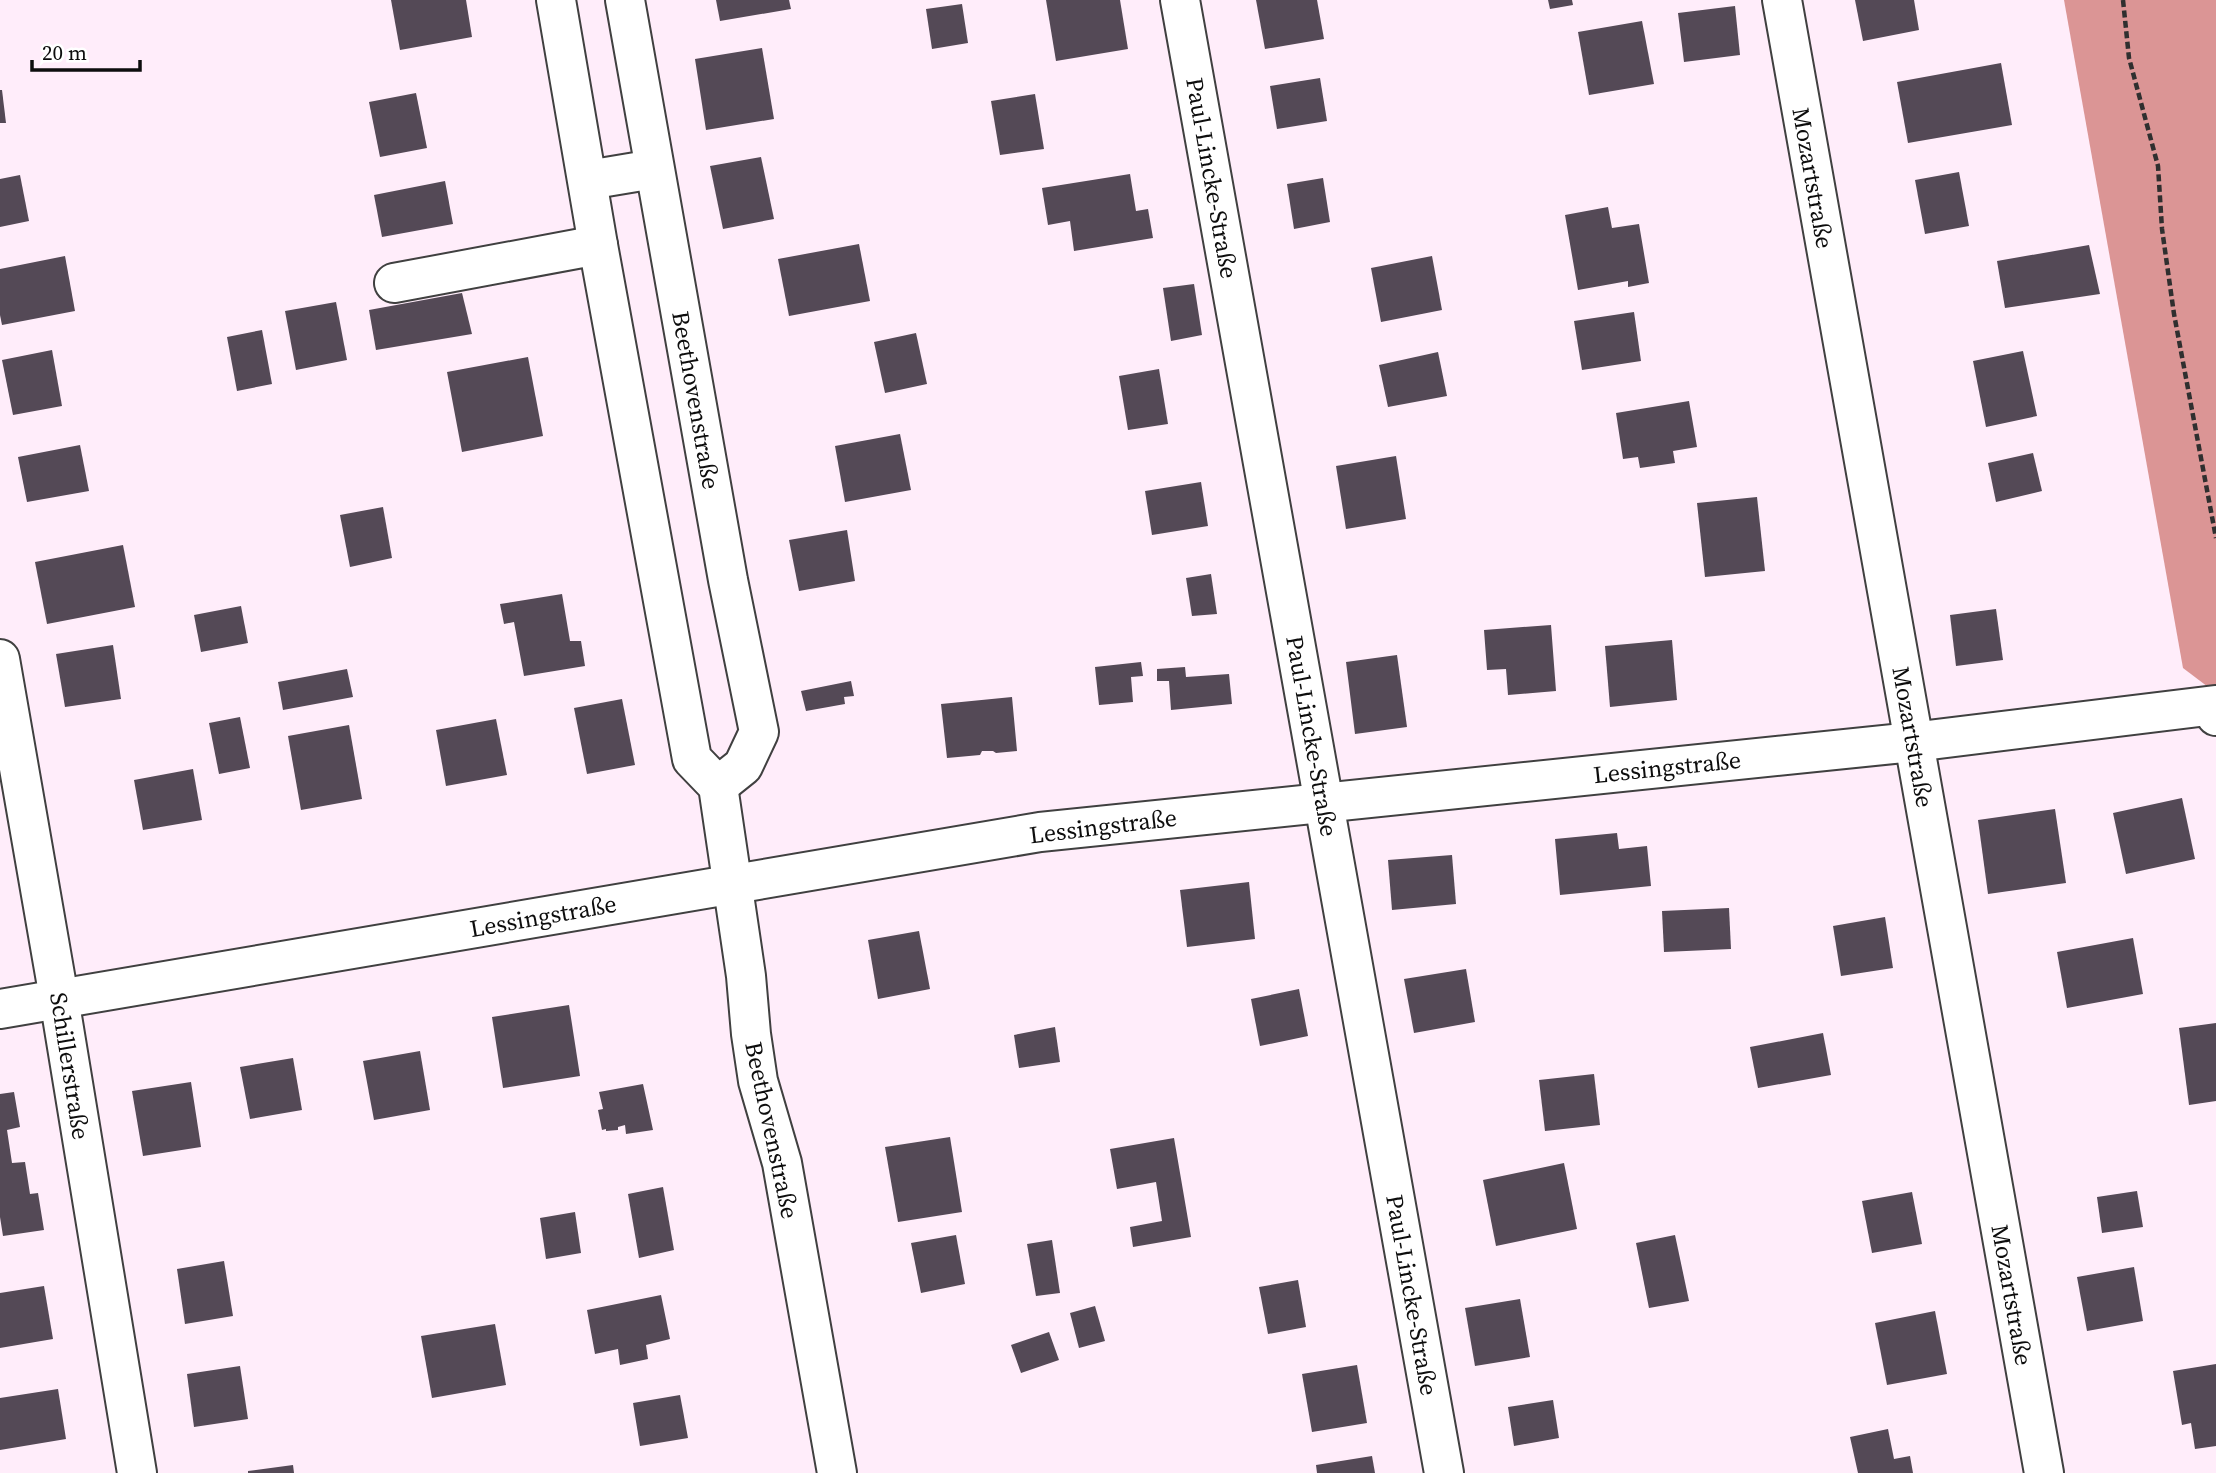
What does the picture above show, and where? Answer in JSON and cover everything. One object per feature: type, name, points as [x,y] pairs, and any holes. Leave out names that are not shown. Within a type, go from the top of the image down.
[{"type":"street","points":[[556,0],[692,759],[718,786]]},
{"type":"street","name":"Beethovenstraße","points":[[625,0],[728,580],[759,732],[743,766],[718,786],[747,976],[758,1081],[782,1163],[837,1473]]},
{"type":"street","name":"Paul-Lincke-Straße","points":[[1180,0],[1444,1473]]},
{"type":"street","name":"Mozartstraße","points":[[1782,0],[2044,1473]]},
{"type":"street","points":[[588,180],[654,169]]},
{"type":"street","points":[[394,283],[598,245]]},
{"type":"street","name":"Schillerstraße","points":[[0,659],[137,1473]]},
{"type":"street","name":"Lessingstraße","points":[[0,1009],[1040,832],[2215,710]]},
{"type":"path","points":[[2123,0],[2129,58],[2158,166],[2162,229],[2174,314],[2216,538]]},
{"type":"shaded area","points":[[2064,0],[2216,0],[2216,693],[2183,668]]},
{"type":"building","points":[[391,0],[466,0],[472,37],[400,50]]},
{"type":"building","points":[[716,0],[789,0],[791,9],[720,21]]},
{"type":"building","points":[[1046,0],[1120,0],[1128,49],[1056,61]]},
{"type":"building","points":[[1256,0],[1317,0],[1324,39],[1265,49]]},
{"type":"building","points":[[1548,0],[1572,0],[1573,5],[1550,9]]},
{"type":"building","points":[[1855,0],[1914,0],[1919,30],[1863,41]]},
{"type":"building","points":[[962,4],[968,43],[932,49],[926,9]]},
{"type":"building","points":[[1735,6],[1740,55],[1684,62],[1678,13]]},
{"type":"building","points":[[1642,21],[1654,84],[1589,95],[1578,32]]},
{"type":"building","points":[[762,48],[774,119],[706,130],[695,59]]},
{"type":"building","points":[[2001,63],[2012,125],[1908,143],[1897,82]]},
{"type":"building","points":[[1320,78],[1327,121],[1277,129],[1270,86]]},
{"type":"building","points":[[2,90],[6,123],[0,123]]},
{"type":"building","points":[[416,93],[427,148],[380,157],[369,102]]},
{"type":"building","points":[[1035,94],[1044,149],[1000,155],[991,101]]},
{"type":"building","points":[[761,157],[774,219],[723,229],[710,166]]},
{"type":"building","points":[[1959,172],[1969,226],[1925,234],[1915,180]]},
{"type":"building","points":[[1130,174],[1136,211],[1148,209],[1153,238],[1074,251],[1070,221],[1048,225],[1042,188]]},
{"type":"building","points":[[20,175],[29,221],[0,227],[0,179]]},
{"type":"building","points":[[1323,178],[1330,222],[1294,229],[1287,184]]},
{"type":"building","points":[[445,181],[453,224],[382,237],[374,195]]},
{"type":"building","points":[[1608,207],[1612,228],[1639,224],[1649,283],[1628,287],[1628,281],[1578,290],[1565,215]]},
{"type":"building","points":[[859,244],[870,301],[789,316],[778,259]]},
{"type":"building","points":[[2089,245],[2100,294],[2005,308],[1997,261]]},
{"type":"building","points":[[65,256],[75,311],[2,325],[0,269]]},
{"type":"building","points":[[1432,256],[1442,310],[1381,322],[1371,268]]},
{"type":"building","points":[[1194,284],[1202,335],[1171,341],[1163,288]]},
{"type":"building","points":[[462,293],[472,334],[376,350],[369,310]]},
{"type":"building","points":[[336,302],[347,360],[296,370],[285,311]]},
{"type":"building","points":[[1634,312],[1641,361],[1582,370],[1574,321]]},
{"type":"building","points":[[262,330],[272,384],[237,391],[227,337]]},
{"type":"building","points":[[916,333],[927,384],[885,393],[874,342]]},
{"type":"building","points":[[52,350],[62,406],[13,415],[2,360]]},
{"type":"building","points":[[2023,351],[2037,416],[1986,427],[1973,361]]},
{"type":"building","points":[[1438,352],[1447,396],[1388,407],[1379,365]]},
{"type":"building","points":[[528,357],[543,436],[462,452],[447,372]]},
{"type":"building","points":[[1159,369],[1168,424],[1128,430],[1119,376]]},
{"type":"building","points":[[1689,401],[1697,447],[1673,451],[1675,463],[1640,468],[1638,457],[1623,459],[1616,413]]},
{"type":"building","points":[[900,434],[911,490],[845,502],[835,446]]},
{"type":"building","points":[[80,445],[89,491],[27,502],[18,457]]},
{"type":"building","points":[[2033,453],[2042,491],[1996,502],[1988,463]]},
{"type":"building","points":[[1396,456],[1406,519],[1346,529],[1336,466]]},
{"type":"building","points":[[1201,482],[1208,526],[1152,535],[1145,491]]},
{"type":"building","points":[[1757,497],[1765,571],[1705,577],[1697,503]]},
{"type":"building","points":[[383,507],[392,558],[350,567],[340,515]]},
{"type":"building","points":[[847,530],[855,581],[799,591],[789,540]]},
{"type":"building","points":[[123,545],[135,607],[47,624],[35,562]]},
{"type":"building","points":[[1211,574],[1217,614],[1192,616],[1186,578]]},
{"type":"building","points":[[562,594],[570,641],[581,641],[585,666],[524,676],[514,622],[504,624],[500,604]]},
{"type":"building","points":[[241,606],[248,643],[201,652],[194,615]]},
{"type":"building","points":[[1996,609],[2003,660],[1956,666],[1950,615]]},
{"type":"building","points":[[1551,625],[1556,691],[1508,695],[1506,669],[1487,670],[1484,630]]},
{"type":"building","points":[[1672,640],[1677,700],[1610,707],[1605,646]]},
{"type":"building","points":[[113,645],[121,699],[65,707],[56,654]]},
{"type":"building","points":[[1397,655],[1407,727],[1355,734],[1346,662]]},
{"type":"building","points":[[1141,662],[1143,676],[1131,677],[1133,702],[1099,705],[1095,667]]},
{"type":"building","points":[[1185,667],[1186,677],[1229,674],[1232,704],[1171,710],[1169,681],[1157,681],[1157,669]]},
{"type":"building","points":[[347,669],[353,697],[283,710],[278,682]]},
{"type":"building","points":[[851,681],[854,696],[844,697],[845,704],[806,711],[801,691]]},
{"type":"building","points":[[1012,697],[1017,751],[982,751],[980,755],[947,758],[941,704]]},
{"type":"building","points":[[622,699],[635,765],[587,774],[574,708]]},
{"type":"building","points":[[240,717],[250,768],[219,774],[209,723]]},
{"type":"building","points":[[496,719],[507,775],[446,786],[436,730]]},
{"type":"building","points":[[349,725],[362,799],[301,810],[288,736]]},
{"type":"building","points":[[193,769],[202,820],[143,830],[134,780]]},
{"type":"building","points":[[2182,798],[2195,859],[2126,874],[2113,813]]},
{"type":"building","points":[[2055,809],[2066,883],[1988,894],[1978,820]]},
{"type":"building","points":[[1617,833],[1619,849],[1647,846],[1651,886],[1560,895],[1555,839]]},
{"type":"building","points":[[1452,855],[1456,904],[1392,910],[1388,860]]},
{"type":"building","points":[[1249,882],[1255,939],[1187,947],[1180,890]]},
{"type":"building","points":[[1729,908],[1731,949],[1664,952],[1662,911]]},
{"type":"building","points":[[1885,917],[1893,968],[1841,976],[1833,926]]},
{"type":"building","points":[[919,931],[930,989],[878,999],[868,940]]},
{"type":"building","points":[[2133,938],[2143,994],[2067,1008],[2057,952]]},
{"type":"building","points":[[1466,969],[1475,1022],[1414,1033],[1404,979]]},
{"type":"building","points":[[1299,989],[1308,1036],[1260,1046],[1251,999]]},
{"type":"building","points":[[569,1005],[580,1076],[503,1088],[492,1017]]},
{"type":"building","points":[[2216,1023],[2216,1101],[2189,1105],[2179,1028]]},
{"type":"building","points":[[1055,1027],[1060,1062],[1019,1068],[1014,1035]]},
{"type":"building","points":[[1823,1033],[1831,1075],[1758,1088],[1750,1047]]},
{"type":"building","points":[[420,1051],[430,1110],[374,1120],[363,1061]]},
{"type":"building","points":[[293,1058],[302,1110],[250,1119],[240,1067]]},
{"type":"building","points":[[1594,1074],[1600,1125],[1545,1131],[1539,1080]]},
{"type":"building","points":[[191,1082],[201,1147],[143,1156],[132,1091]]},
{"type":"building","points":[[643,1084],[653,1130],[626,1134],[625,1125],[618,1127],[618,1130],[602,1130],[598,1110],[603,1109],[599,1092]]},
{"type":"building","points":[[14,1092],[20,1127],[7,1130],[12,1163],[25,1162],[30,1194],[38,1193],[44,1230],[3,1236],[0,1217],[0,1094]]},
{"type":"building","points":[[950,1137],[962,1212],[898,1222],[885,1147]]},
{"type":"building","points":[[1174,1138],[1191,1237],[1133,1247],[1130,1227],[1162,1221],[1156,1182],[1117,1189],[1110,1149]]},
{"type":"building","points":[[1564,1163],[1577,1229],[1496,1246],[1483,1180]]},
{"type":"building","points":[[663,1187],[674,1250],[639,1258],[628,1194]]},
{"type":"building","points":[[2137,1191],[2143,1227],[2102,1233],[2097,1197]]},
{"type":"building","points":[[1912,1192],[1922,1244],[1872,1253],[1862,1201]]},
{"type":"building","points":[[575,1212],[581,1253],[546,1259],[540,1218]]},
{"type":"building","points":[[956,1235],[965,1284],[921,1293],[911,1243]]},
{"type":"building","points":[[1675,1235],[1689,1301],[1649,1308],[1636,1243]]},
{"type":"building","points":[[1052,1240],[1060,1293],[1036,1296],[1027,1244]]},
{"type":"building","points":[[224,1261],[233,1316],[185,1324],[177,1269]]},
{"type":"building","points":[[2134,1267],[2143,1321],[2087,1331],[2077,1277]]},
{"type":"building","points":[[1298,1280],[1306,1327],[1268,1334],[1259,1287]]},
{"type":"building","points":[[44,1286],[53,1339],[0,1348],[0,1293]]},
{"type":"building","points":[[661,1295],[670,1339],[646,1345],[648,1359],[620,1365],[618,1349],[595,1354],[587,1310]]},
{"type":"building","points":[[1520,1299],[1530,1357],[1475,1366],[1465,1308]]},
{"type":"building","points":[[1095,1306],[1105,1341],[1079,1348],[1070,1313]]},
{"type":"building","points":[[1935,1311],[1947,1374],[1887,1385],[1875,1323]]},
{"type":"building","points":[[495,1324],[506,1385],[432,1398],[421,1336]]},
{"type":"building","points":[[1049,1332],[1059,1360],[1021,1373],[1011,1345]]},
{"type":"building","points":[[2216,1364],[2216,1446],[2195,1449],[2191,1423],[2182,1425],[2173,1371]]},
{"type":"building","points":[[1357,1365],[1367,1423],[1312,1432],[1302,1374]]},
{"type":"building","points":[[240,1366],[248,1419],[194,1427],[187,1374]]},
{"type":"building","points":[[58,1389],[66,1439],[0,1450],[0,1398]]},
{"type":"building","points":[[680,1395],[688,1438],[640,1446],[633,1403]]},
{"type":"building","points":[[1553,1400],[1559,1438],[1514,1446],[1508,1407]]},
{"type":"building","points":[[1888,1429],[1894,1459],[1910,1456],[1913,1473],[1858,1473],[1850,1437]]},
{"type":"building","points":[[1372,1456],[1375,1473],[1317,1473],[1316,1465]]},
{"type":"building","points":[[293,1465],[294,1473],[248,1473],[248,1471]]}]
